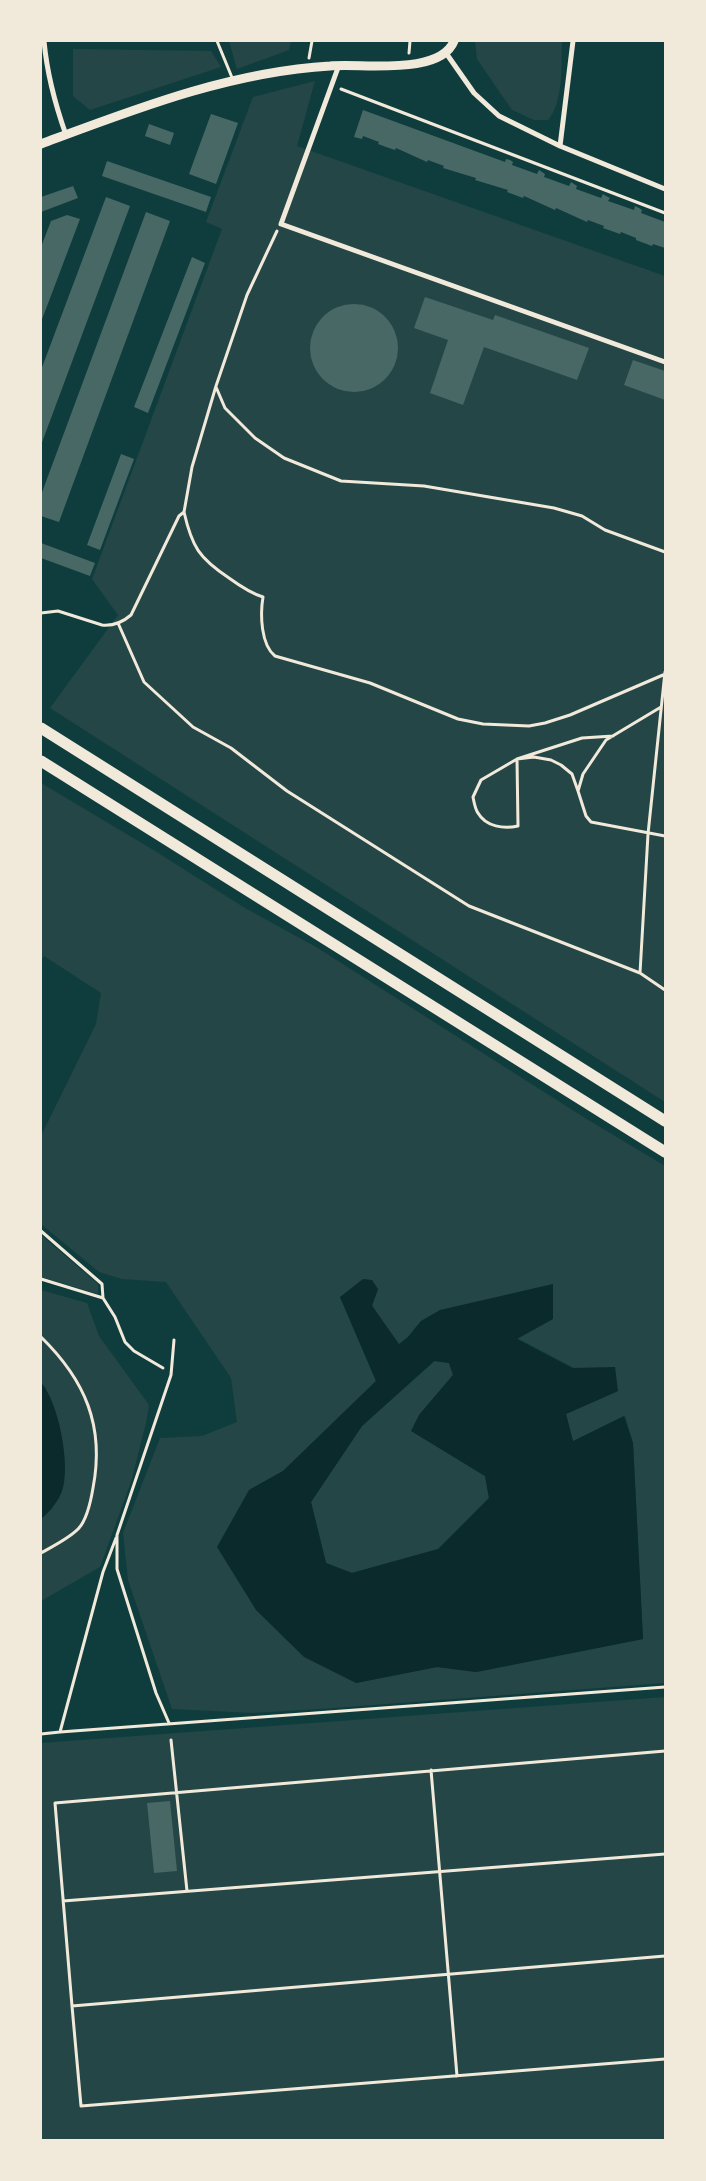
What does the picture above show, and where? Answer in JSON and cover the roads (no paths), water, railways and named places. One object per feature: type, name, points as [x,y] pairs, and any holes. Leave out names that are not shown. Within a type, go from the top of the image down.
[{"type":"highway","points":[[41,728],[665,1121]]},
{"type":"highway","points":[[41,761],[665,1152]]},
{"type":"street","points":[[44,41],[46,62],[56,105],[66,135]]},
{"type":"street","points":[[41,144],[182,93],[233,80],[307,67],[355,64],[418,64],[437,59],[446,53],[454,41]]},
{"type":"street","points":[[560,146],[573,41]]},
{"type":"street","points":[[446,53],[474,93],[491,110],[560,146],[665,189]]},
{"type":"street","points":[[339,65],[281,224],[665,362]]},
{"type":"lane","points":[[217,41],[233,80]]},
{"type":"lane","points":[[60,1732],[103,1572],[171,1372],[174,1340]]},
{"type":"lane","points":[[117,1535],[117,1569],[156,1693],[169,1724]]},
{"type":"lane","points":[[41,1734],[665,1687]]}]
